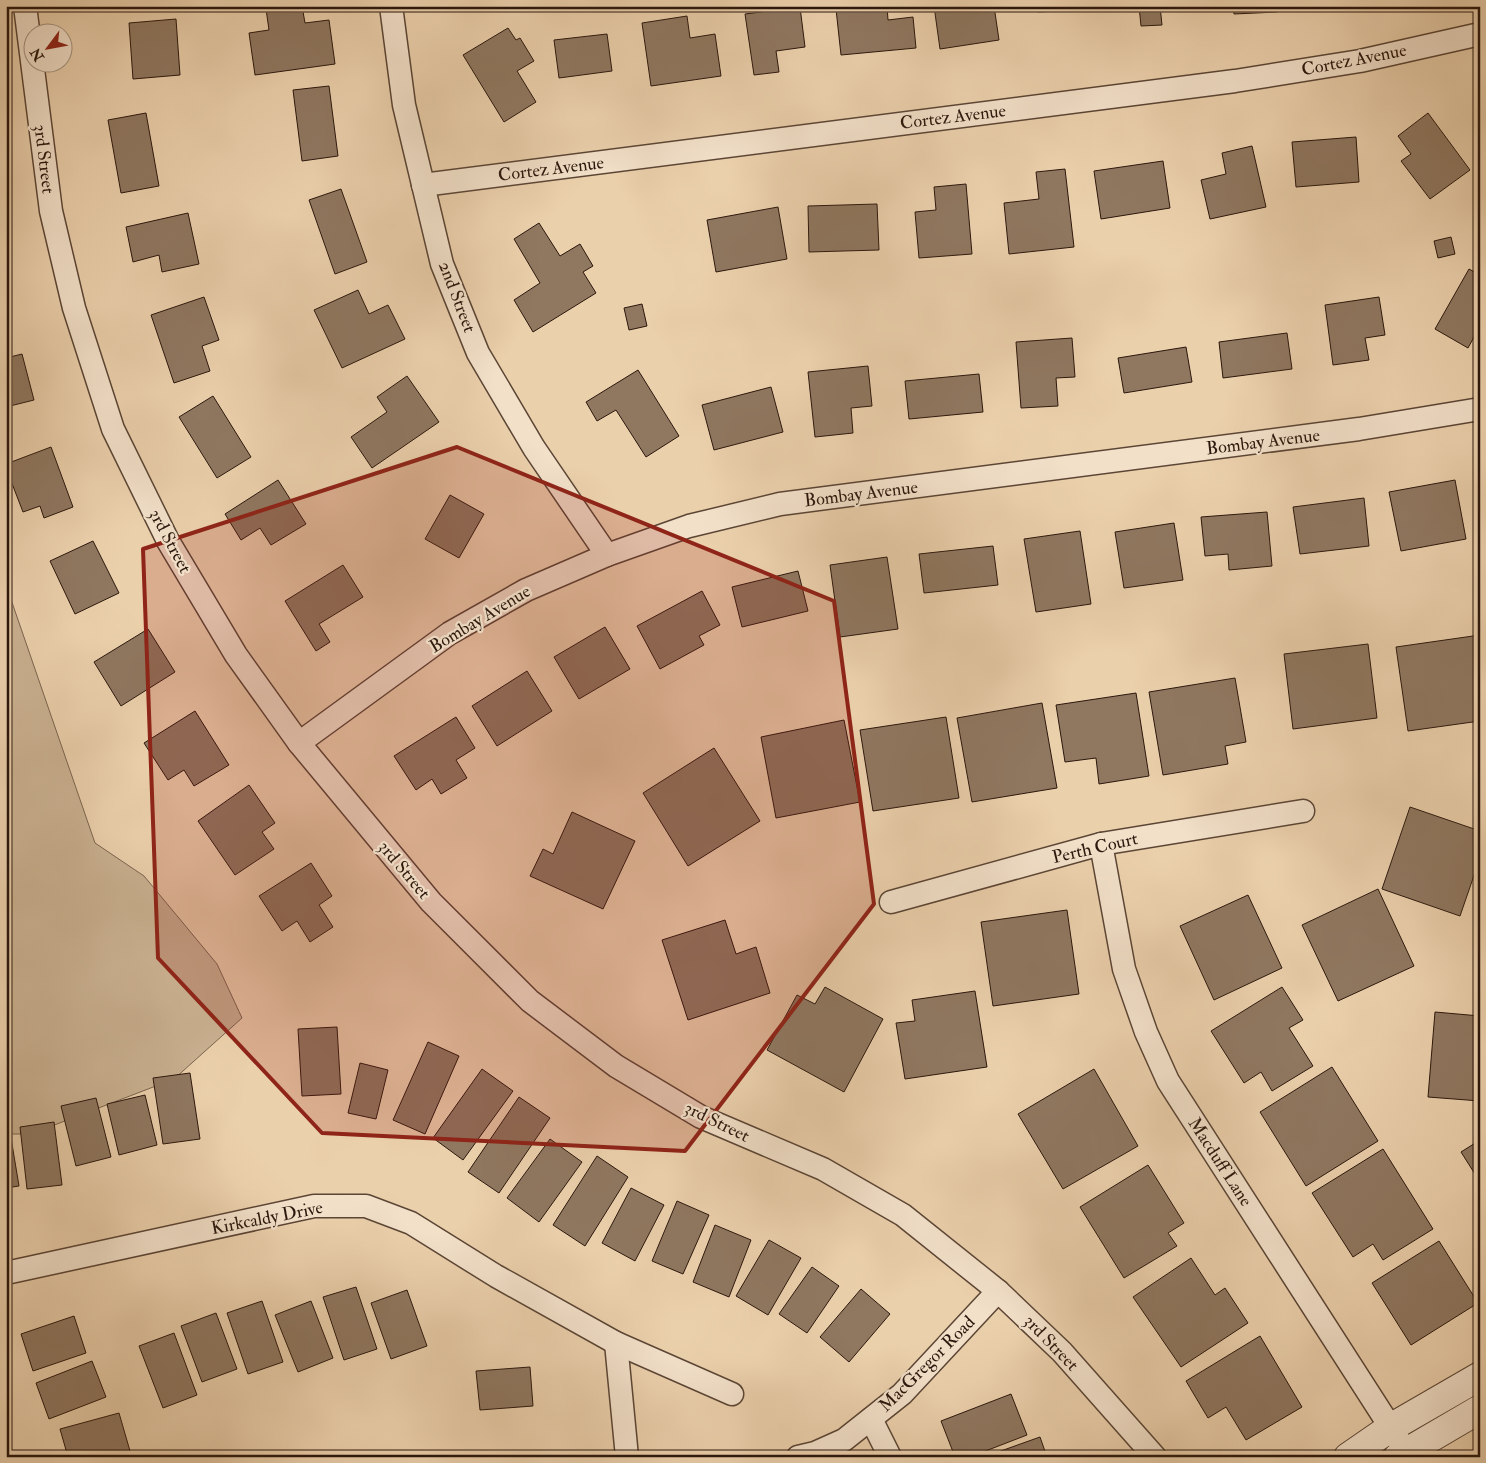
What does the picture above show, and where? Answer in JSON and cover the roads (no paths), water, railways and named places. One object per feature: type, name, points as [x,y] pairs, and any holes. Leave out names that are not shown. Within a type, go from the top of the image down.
[{"type":"street","name":"3rd Street","points":[[25,6],[51,211],[74,308],[113,429],[168,541],[236,655],[299,743],[431,902],[530,1001],[616,1066],[701,1117],[823,1169],[903,1216],[998,1291],[1062,1352],[1155,1457]]},
{"type":"street","name":"2nd Street","points":[[391,6],[404,105],[442,264],[478,352],[534,448],[607,555]]},
{"type":"street","name":"Cortez Avenue","points":[[423,185],[1235,81],[1360,61],[1480,34]]},
{"type":"street","name":"Bombay Avenue","points":[[299,743],[450,633],[526,590],[607,555],[689,526],[780,504],[1359,429],[1480,409]]},
{"type":"street","name":"Perth Court","points":[[891,902],[1101,844],[1302,811]]},
{"type":"street","name":"Macduff Lane","points":[[1101,844],[1124,970],[1146,1032],[1168,1081],[1390,1428],[1402,1454]]},
{"type":"street","name":"Kirkcaldy Drive","points":[[6,1273],[314,1206],[366,1206],[411,1223],[496,1276],[616,1343],[732,1394]]},
{"type":"street","name":"MacGregor Road","points":[[810,1455],[844,1440],[902,1394],[998,1291]]},
{"type":"street","points":[[616,1343],[627,1457]]},
{"type":"street","points":[[1348,1457],[1390,1428],[1480,1376]]},
{"type":"street","points":[[1402,1454],[1480,1409]]},
{"type":"street","points":[[871,1418],[890,1457]]}]
